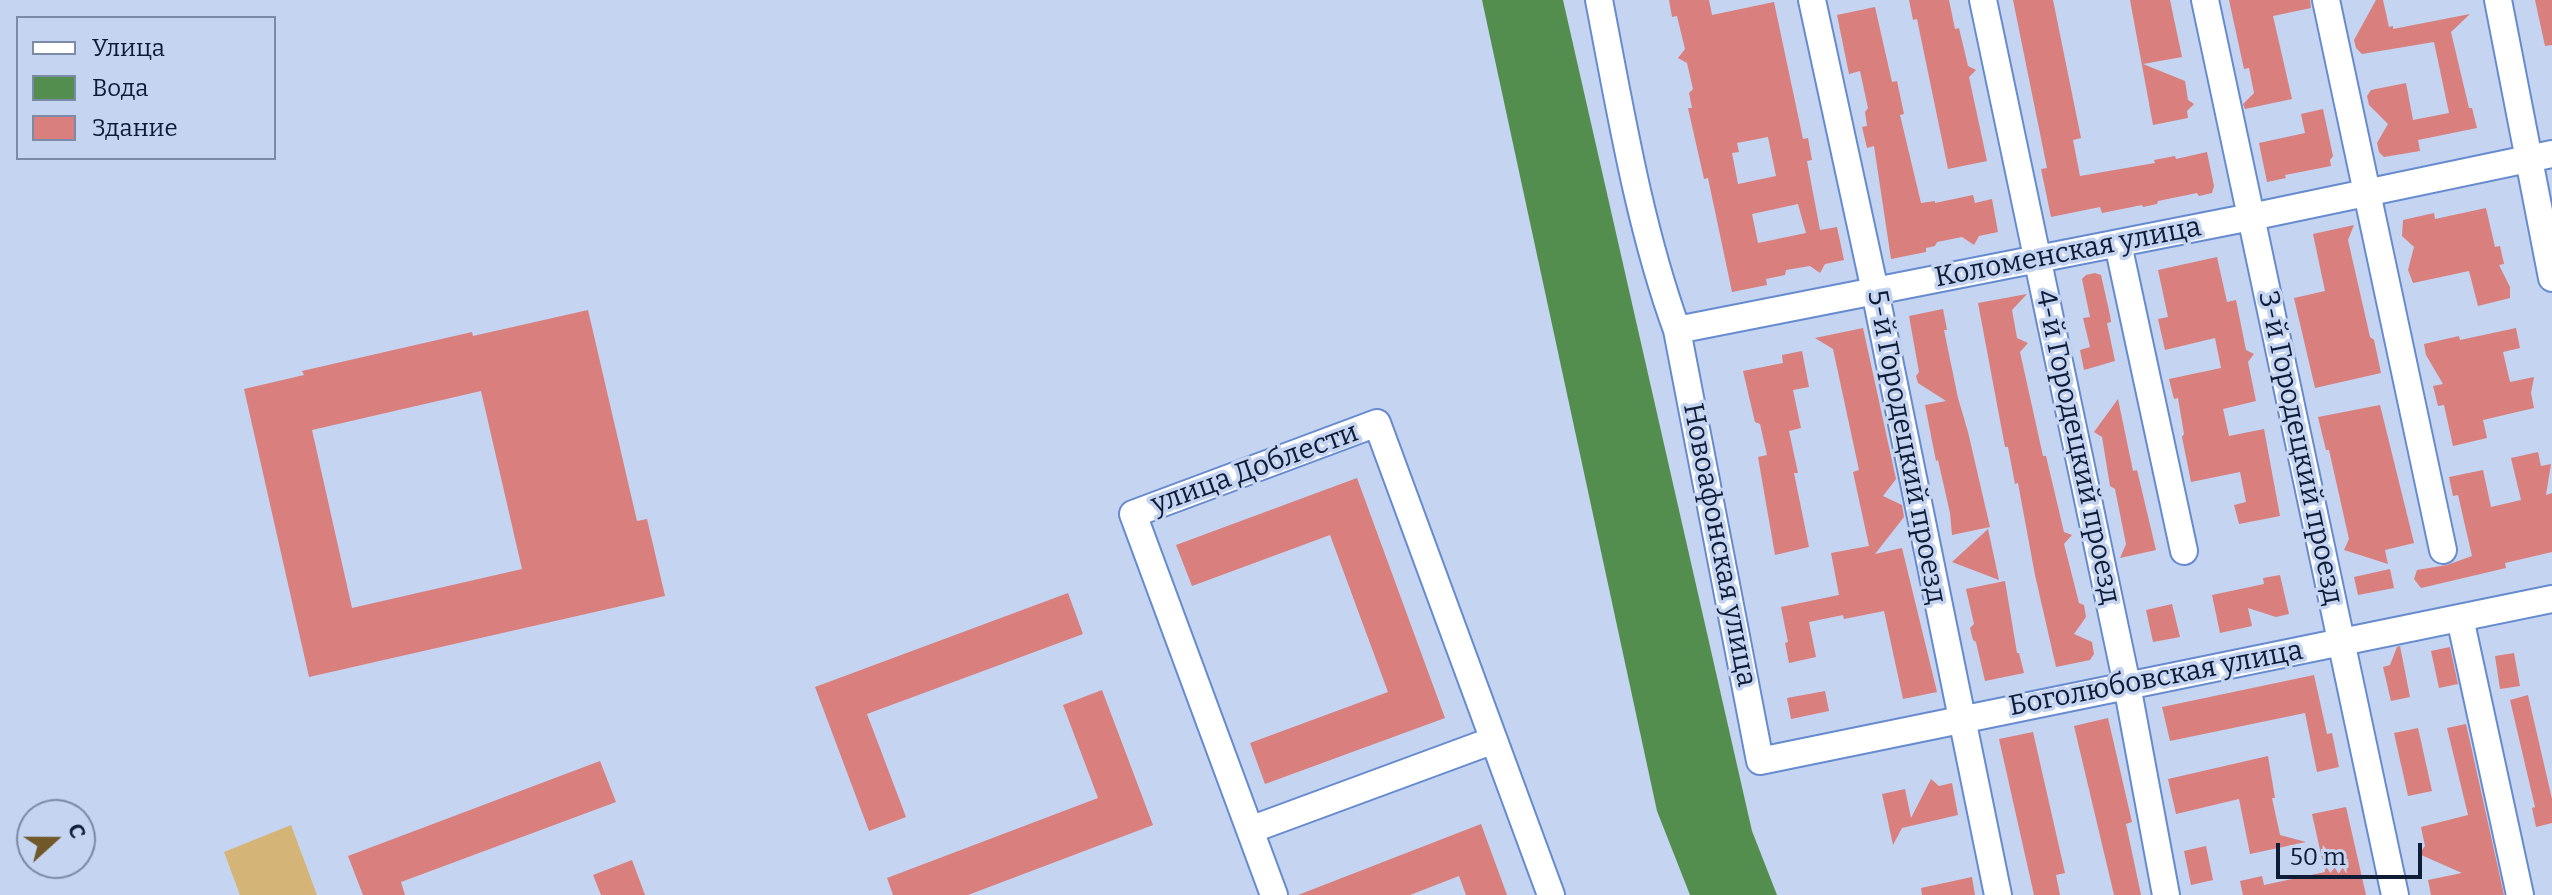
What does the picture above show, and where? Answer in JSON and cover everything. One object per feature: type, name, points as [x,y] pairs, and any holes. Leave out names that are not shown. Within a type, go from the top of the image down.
[{"type":"street","name":"Новоафонская улица","points":[[1599,0],[1660,285],[1677,330],[1760,761]]},
{"type":"street","name":"5-й Городецкий проезд","points":[[1812,0],[1875,291],[1998,895]]},
{"type":"street","name":"4-й Городецкий проезд","points":[[1983,0],[2127,685],[2166,895]]},
{"type":"street","name":"3-й Городецкий проезд","points":[[2205,0],[2395,895]]},
{"type":"street","points":[[2326,0],[2443,550]]},
{"type":"street","points":[[2498,0],[2540,156],[2552,278]]},
{"type":"street","name":"Коломенская улица","points":[[1677,330],[2118,244],[2540,156]]},
{"type":"street","points":[[2118,244],[2184,551]]},
{"type":"street","name":"улица Доблести","points":[[1250,830],[1133,514],[1377,423],[1494,740]]},
{"type":"street","name":"Боголюбовская улица","points":[[1760,761],[2552,599]]},
{"type":"street","points":[[2460,618],[2520,895]]},
{"type":"street","points":[[1274,895],[1250,830],[1494,740],[1551,895]]},
{"type":"shaded area","points":[[291,825],[317,895],[240,895],[224,852]]},
{"type":"water","points":[[1482,0],[1563,0],[1752,831],[1777,895],[1690,895],[1657,811]]},
{"type":"building","points":[[1669,0],[1709,0],[1712,15],[1774,2],[1803,139],[1808,138],[1812,160],[1807,161],[1820,230],[1837,227],[1844,260],[1825,264],[1820,273],[1810,266],[1786,270],[1785,275],[1766,279],[1767,285],[1732,292],[1708,178],[1704,179],[1688,108],[1692,108],[1689,93],[1693,89],[1687,63],[1678,58],[1685,49],[1677,16],[1672,17]],"holes":[[[1768,137],[1776,176],[1738,184],[1732,153],[1739,152],[1737,143]],[[1798,204],[1806,233],[1758,243],[1752,214]]]},
{"type":"building","points":[[1909,0],[1949,0],[1968,66],[1976,70],[1969,77],[1987,161],[1948,169],[1917,19],[1913,20]]},
{"type":"building","points":[[2013,0],[2053,0],[2081,138],[2073,140],[2080,176],[2207,152],[2214,186],[2212,193],[2199,196],[2197,193],[2143,207],[2102,213],[2100,207],[2051,217],[2041,169],[2047,168]]},
{"type":"building","points":[[2130,0],[2170,0],[2182,57],[2143,64],[2185,81],[2188,100],[2194,104],[2187,111],[2188,118],[2153,125]]},
{"type":"building","points":[[2229,0],[2310,0],[2311,8],[2273,16],[2292,99],[2245,109],[2243,104],[2254,93],[2249,68],[2244,69]]},
{"type":"building","points":[[2376,0],[2383,0],[2389,27],[2393,26],[2393,29],[2470,14],[2451,32],[2469,108],[2472,108],[2477,128],[2418,140],[2420,151],[2384,157],[2379,152],[2377,143],[2388,124],[2369,105],[2367,96],[2371,90],[2406,83],[2413,120],[2449,113],[2434,42],[2362,54],[2356,48],[2354,40]]},
{"type":"building","points":[[2535,0],[2552,0],[2552,45],[2545,46]]},
{"type":"building","points":[[1875,7],[1892,82],[1897,81],[1904,114],[1900,115],[1921,203],[1973,195],[1975,203],[1992,199],[1998,232],[1979,236],[1974,245],[1962,237],[1937,242],[1935,246],[1926,248],[1926,252],[1891,259],[1874,146],[1867,148],[1862,127],[1867,126],[1865,112],[1868,108],[1860,71],[1849,74],[1837,15]]},
{"type":"building","points":[[2323,109],[2333,156],[2331,166],[2285,175],[2286,178],[2267,182],[2259,143],[2305,133],[2301,114]]},
{"type":"building","points":[[2486,208],[2495,247],[2500,246],[2504,264],[2499,265],[2510,287],[2510,298],[2478,306],[2469,271],[2413,283],[2408,270],[2414,247],[2402,236],[2403,220],[2434,213],[2435,219]]},
{"type":"building","points":[[2354,225],[2348,240],[2381,373],[2315,388],[2294,298],[2325,291],[2313,234]]},
{"type":"building","points":[[2217,257],[2227,302],[2236,300],[2246,350],[2254,354],[2248,362],[2256,401],[2223,409],[2229,436],[2264,429],[2280,516],[2239,524],[2234,505],[2246,502],[2240,472],[2191,482],[2178,398],[2174,399],[2169,379],[2221,368],[2215,338],[2165,350],[2158,319],[2168,317],[2158,270]]},
{"type":"building","points":[[2095,273],[2101,275],[2110,315],[2111,322],[2107,323],[2115,361],[2084,370],[2080,350],[2090,347],[2083,318],[2090,317],[2082,279]]},
{"type":"building","points":[[2027,294],[2012,310],[2017,338],[2028,343],[2020,352],[2043,456],[2046,456],[2064,532],[2072,535],[2064,544],[2079,603],[2084,605],[2086,617],[2074,634],[2092,642],[2094,654],[2090,660],[2056,667],[2018,483],[2015,484],[2008,447],[2005,447],[1978,303]]},
{"type":"building","points":[[1943,309],[1947,330],[1944,330],[1958,398],[1990,527],[1952,535],[1950,513],[1925,405],[1946,401],[1918,383],[1916,376],[1919,372],[1909,316]]},
{"type":"building","points":[[588,310],[637,521],[647,519],[665,596],[309,677],[244,389],[304,375],[302,371],[472,332],[473,336]],"holes":[[[481,391],[522,569],[352,608],[312,430]]]},
{"type":"building","points":[[1863,328],[1896,479],[1883,496],[1902,505],[1904,517],[1875,554],[1902,548],[1937,692],[1903,699],[1884,611],[1809,622],[1816,657],[1789,663],[1781,607],[1839,595],[1831,553],[1869,546],[1853,472],[1859,470],[1833,349],[1815,338]]},
{"type":"building","points":[[2516,328],[2520,348],[2503,352],[2510,382],[2534,377],[2531,393],[2534,408],[2483,420],[2487,438],[2453,446],[2444,405],[2438,406],[2433,386],[2443,384],[2426,355],[2424,344]]},
{"type":"building","points":[[1802,351],[1809,387],[1793,390],[1801,428],[1789,431],[1809,547],[1775,555],[1758,457],[1767,455],[1760,424],[1755,422],[1743,371],[1783,363],[1782,355]]},
{"type":"building","points":[[2118,399],[2133,471],[2137,470],[2156,550],[2120,558],[2126,544],[2115,489],[2110,486],[2102,437],[2094,432]]},
{"type":"building","points":[[2380,405],[2414,543],[2385,550],[2388,564],[2344,550],[2349,539],[2329,450],[2326,450],[2318,417]]},
{"type":"building","points":[[2538,452],[2541,466],[2551,464],[2546,495],[2552,493],[2552,552],[2505,563],[2506,568],[2421,588],[2414,579],[2417,570],[2447,565],[2472,556],[2458,495],[2453,496],[2449,477],[2483,470],[2491,507],[2521,500],[2511,458]]},
{"type":"building","points":[[1357,478],[1445,718],[1265,784],[1250,743],[1388,692],[1330,535],[1192,586],[1176,545]]},
{"type":"building","points":[[1988,529],[1999,580],[1952,562]]},
{"type":"building","points":[[2390,569],[2394,588],[2358,595],[2354,577]]},
{"type":"building","points":[[2280,575],[2289,614],[2276,617],[2248,608],[2252,626],[2220,633],[2212,595],[2264,584],[2263,578]]},
{"type":"building","points":[[2005,581],[2017,653],[2024,673],[1985,681],[1970,628],[1974,624],[1966,589]]},
{"type":"building","points":[[1068,593],[1083,634],[867,714],[906,817],[869,831],[815,687]]},
{"type":"building","points":[[2172,604],[2180,637],[2153,642],[2146,610]]},
{"type":"building","points":[[2400,646],[2410,697],[2391,701],[2383,667],[2390,665]]},
{"type":"building","points":[[2450,647],[2458,684],[2439,688],[2431,651]]},
{"type":"building","points":[[2514,653],[2520,686],[2500,689],[2495,656]]},
{"type":"building","points":[[2314,675],[2327,734],[2332,733],[2339,767],[2317,772],[2305,713],[2170,741],[2162,707]]},
{"type":"building","points":[[1102,690],[1153,825],[968,895],[893,895],[887,878],[1098,798],[1063,705]]},
{"type":"building","points":[[1825,691],[1829,711],[1791,719],[1787,698]]},
{"type":"building","points":[[2528,695],[2552,799],[2552,823],[2536,827],[2532,808],[2535,807],[2510,700]]},
{"type":"building","points":[[2108,718],[2132,822],[2126,824],[2141,895],[2114,895],[2074,726]]},
{"type":"building","points":[[2466,724],[2504,895],[2431,895],[2428,880],[2462,873],[2419,854],[2425,846],[2421,827],[2468,815],[2447,728]]},
{"type":"building","points":[[2418,728],[2432,791],[2408,796],[2394,733]]},
{"type":"building","points":[[2033,732],[2065,873],[2056,875],[2060,895],[2034,895],[1999,739]]},
{"type":"building","points":[[2268,756],[2280,835],[2306,842],[2250,854],[2239,799],[2176,814],[2168,779]]},
{"type":"building","points":[[600,761],[616,802],[401,882],[405,895],[363,895],[348,856]]},
{"type":"building","points":[[1931,779],[1939,786],[1952,783],[1958,815],[1902,828],[1893,845],[1882,794],[1905,789],[1911,818]]},
{"type":"building","points":[[2346,807],[2366,895],[2243,895],[2240,881],[2262,876],[2264,885],[2325,872],[2312,814]]},
{"type":"building","points":[[1481,824],[1507,895],[1466,895],[1459,876],[1410,895],[1298,895]]},
{"type":"building","points":[[2206,846],[2213,880],[2191,885],[2184,851]]},
{"type":"building","points":[[632,860],[645,895],[601,895],[593,875]]},
{"type":"building","points":[[1972,877],[1975,895],[1922,895],[1921,888]]}]
